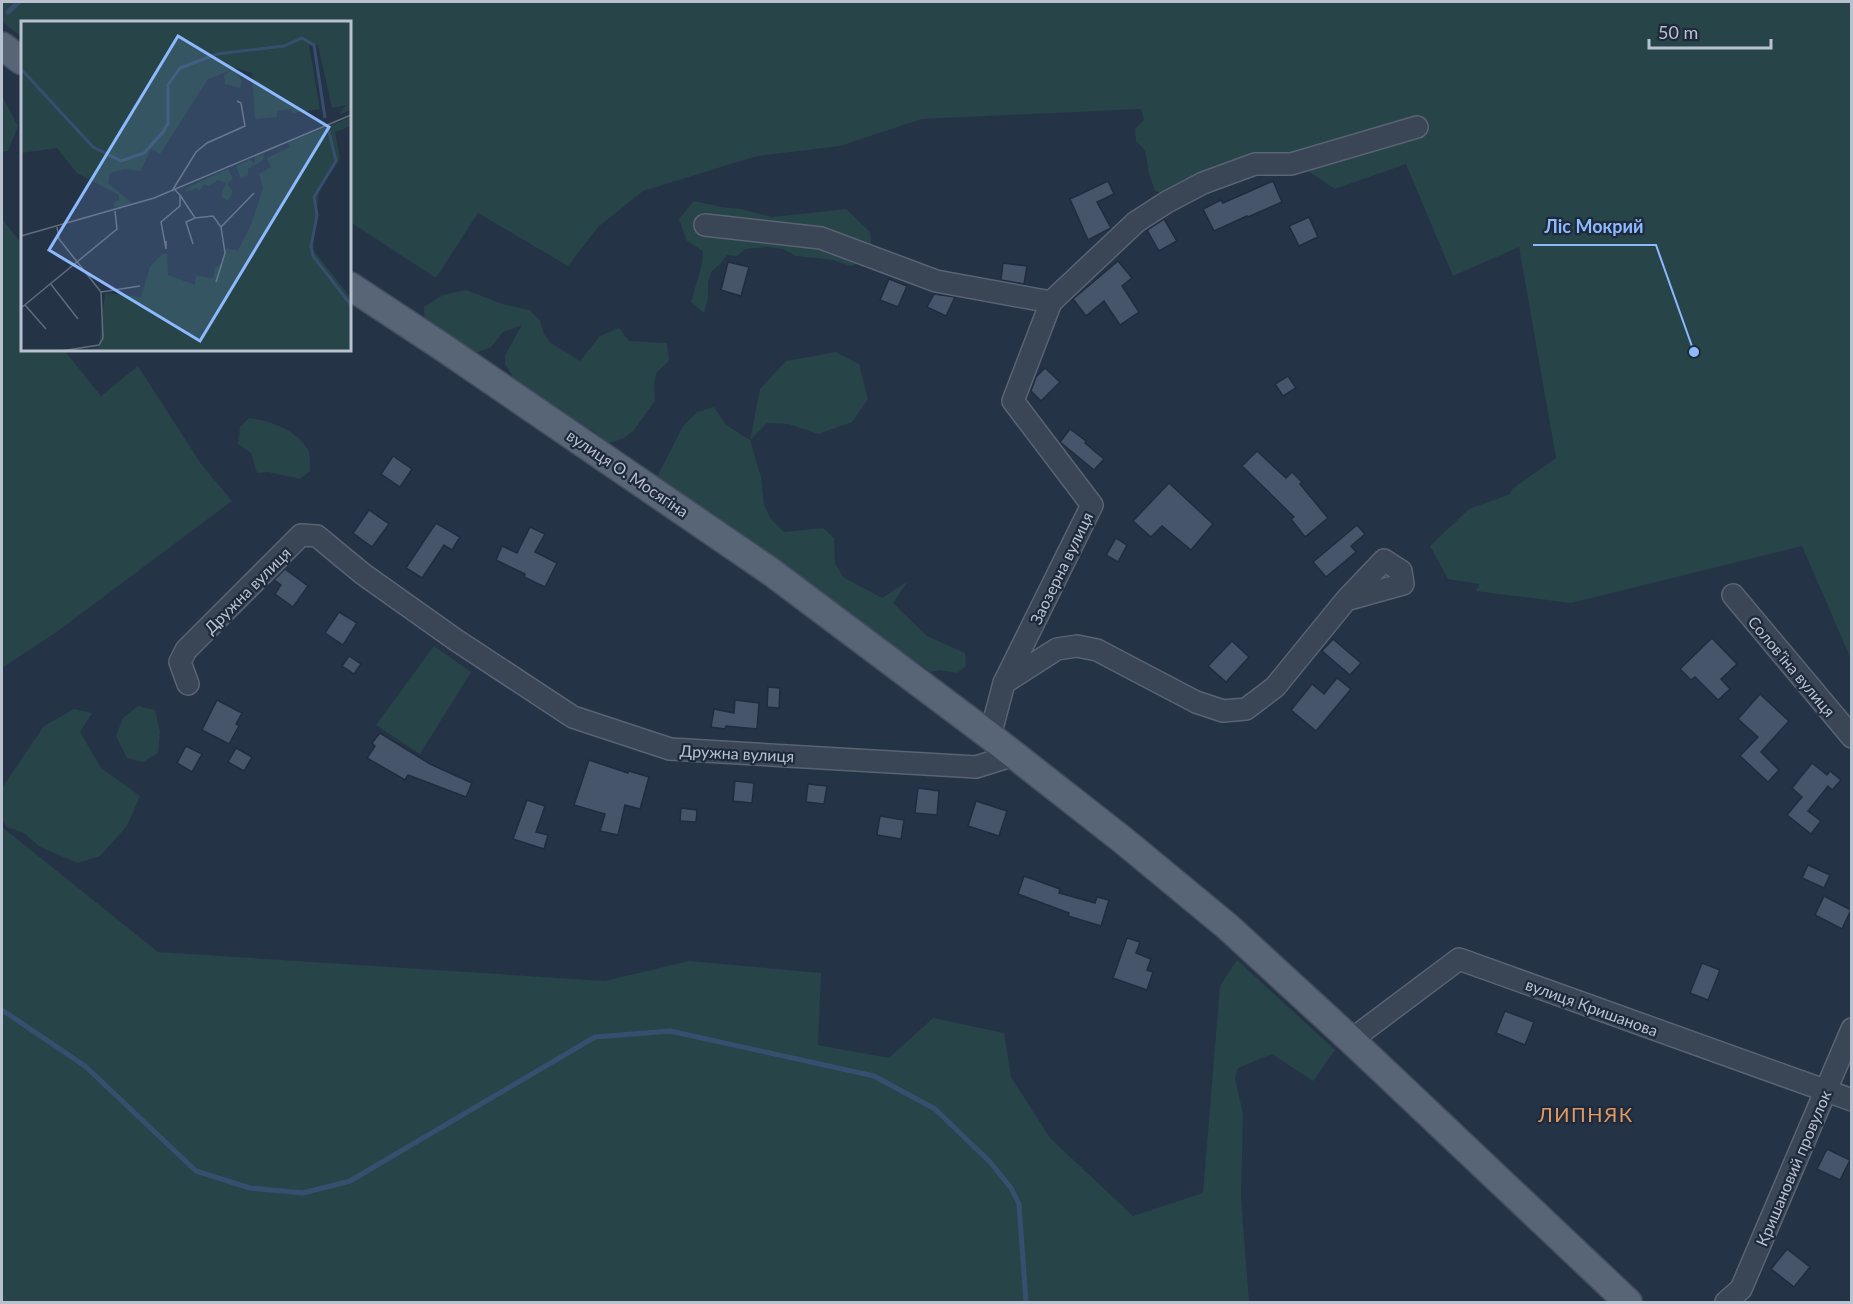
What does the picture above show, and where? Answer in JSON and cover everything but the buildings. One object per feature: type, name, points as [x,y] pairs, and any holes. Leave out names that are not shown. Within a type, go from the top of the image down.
[{"type":"main road","points":[[2,46],[21,61]]},
{"type":"main road","name":"вулиця О. Мосягіна","points":[[351,287],[770,571],[1014,754]]},
{"type":"main road","points":[[1014,754],[1228,927],[1628,1302]]},
{"type":"street","name":"Заозерна вулиця","points":[[990,736],[1004,683],[1092,505],[1013,401],[1051,302],[1136,222],[1203,183],[1255,164],[1291,164],[1417,127]]},
{"type":"street","points":[[705,225],[821,238],[936,281],[1051,302]]},
{"type":"street","name":"Дружна вулиця","points":[[188,684],[180,662],[186,650],[301,535],[317,536],[363,574],[456,640],[573,717],[670,749],[976,767],[1014,754]]},
{"type":"street","name":"Соловʼїна вулиця","points":[[1733,596],[1851,737]]},
{"type":"street","points":[[1004,683],[1057,649],[1077,646],[1097,650],[1196,702],[1223,711],[1246,709],[1275,687],[1346,600]]},
{"type":"street","name":"вулиця Кришанова","points":[[1351,1040],[1459,959],[1851,1100]]},
{"type":"street","name":"Кришановий провулок","points":[[1726,1302],[1741,1289],[1851,1029]]},
{"type":"green space","points":[[2,2],[1851,2],[1851,659],[1802,546],[1571,603],[1476,591],[1479,584],[1448,579],[1430,546],[1469,509],[1510,494],[1512,489],[1556,458],[1519,247],[1453,276],[1406,164],[1335,189],[1282,154],[1186,178],[1164,193],[1155,191],[1145,152],[1136,141],[1135,129],[1144,120],[1141,109],[922,119],[840,146],[757,156],[643,191],[598,227],[568,266],[478,213],[436,278],[351,223],[351,21],[21,21],[21,36],[2,22]]},
{"type":"green space","points":[[2,96],[18,126],[8,151],[2,152]]},
{"type":"green space","points":[[694,201],[772,217],[846,209],[870,232],[873,258],[851,266],[833,260],[796,256],[783,249],[767,247],[745,249],[737,256],[727,255],[712,271],[708,282],[708,299],[704,313],[691,302],[702,264],[703,251],[687,241],[679,219]]},
{"type":"green space","points":[[2,219],[21,243],[21,351],[65,351],[101,396],[138,366],[201,464],[232,501],[58,631],[2,668]]},
{"type":"green space","points":[[466,290],[505,305],[530,310],[540,321],[544,334],[551,343],[580,361],[600,336],[619,328],[629,341],[667,343],[669,361],[657,372],[654,383],[655,401],[634,430],[624,438],[607,444],[592,430],[572,425],[516,382],[505,364],[505,355],[522,325],[503,332],[491,347],[476,353],[460,351],[425,326],[424,307],[443,295]]},
{"type":"green space","points":[[836,352],[859,364],[868,399],[852,422],[818,434],[789,424],[767,423],[750,440],[760,389],[786,361]]},
{"type":"green space","points":[[714,407],[726,425],[750,440],[761,477],[764,504],[770,518],[784,532],[823,528],[834,538],[835,563],[843,577],[882,598],[908,581],[893,603],[927,636],[965,653],[966,666],[957,673],[940,670],[931,672],[656,479],[683,426],[697,412]]},
{"type":"green space","points":[[249,418],[273,424],[296,436],[308,450],[310,471],[300,479],[268,472],[257,473],[251,453],[238,444],[240,427]]},
{"type":"green space","points":[[434,646],[471,672],[420,754],[376,725]]},
{"type":"green space","points":[[138,706],[155,710],[160,731],[158,753],[143,762],[127,758],[116,736],[123,718]]},
{"type":"green space","points":[[74,709],[92,713],[80,732],[101,768],[140,796],[127,826],[100,856],[78,863],[40,847],[24,833],[7,827],[2,819],[2,788],[44,726]]},
{"type":"green space","points":[[2,827],[158,952],[605,981],[689,961],[821,973],[818,1045],[889,1058],[933,1018],[1004,1033],[1011,1077],[1050,1138],[1133,1216],[1203,1193],[1220,986],[1237,960],[1335,1050],[1313,1081],[1272,1054],[1238,1068],[1235,1078],[1243,1114],[1241,1198],[1249,1302],[2,1302]]},
{"type":"waterway","points":[[8,12],[19,2]]},
{"type":"waterway","points":[[2,1010],[85,1066],[196,1171],[250,1188],[303,1193],[350,1181],[595,1037],[670,1031],[874,1076],[935,1109],[990,1162],[1011,1188],[1019,1204],[1026,1302]]},
{"type":"place","name":"Ліс Мокрий","points":[[1694,352]]},
{"type":"district","name":"ЛИПНЯК","points":[[1586,1114]]}]
